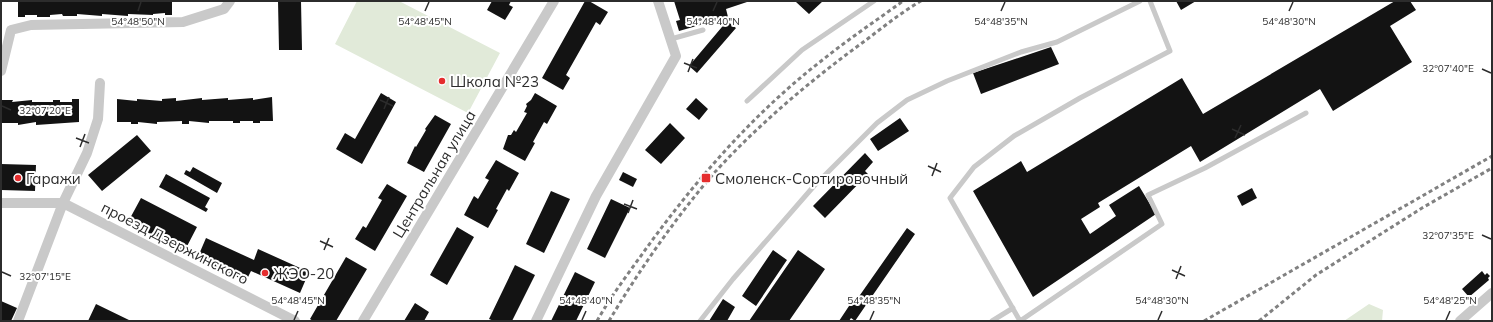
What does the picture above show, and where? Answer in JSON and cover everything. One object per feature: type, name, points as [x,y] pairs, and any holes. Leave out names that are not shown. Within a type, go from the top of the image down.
[{"type":"street","points":[[1,71],[11,30],[31,25],[183,22],[224,9],[230,1]]},
{"type":"street","name":"Центральная улица","points":[[363,321],[554,1]]},
{"type":"street","points":[[536,321],[596,196],[676,56],[658,1]]},
{"type":"street","points":[[18,321],[63,203],[87,153],[98,119],[100,83]]},
{"type":"street","points":[[1,203],[63,203]]},
{"type":"street","name":"проезд Дзержинского","points":[[63,203],[295,321]]},
{"type":"street","points":[[1460,321],[1492,293]]},
{"type":"lane","points":[[747,101],[802,50],[874,1]]},
{"type":"lane","points":[[700,321],[733,279],[814,186],[877,123],[907,100],[947,81],[1021,52],[1057,42],[1140,1]]},
{"type":"lane","points":[[1150,1],[1170,51],[1080,98],[1014,136],[974,167],[950,198],[1020,321],[1162,224],[1148,195],[1205,168],[1306,113]]},
{"type":"lane","points":[[671,39],[703,30]]},
{"type":"lane","points":[[992,321],[1013,308]]},
{"type":"green space","name":"Школа №23","points":[[357,1],[399,1],[500,53],[468,113],[335,44]]},
{"type":"green space","points":[[1369,304],[1383,310],[1382,321],[1344,321]]},
{"type":"building","points":[[18,1],[172,1],[172,15],[165,15],[165,13],[153,15],[128,14],[128,16],[77,14],[77,16],[63,16],[62,14],[50,15],[50,17],[25,15],[25,17],[18,17]]},
{"type":"building","points":[[278,1],[301,1],[302,50],[279,50]]},
{"type":"building","points":[[492,1],[511,1],[509,5],[513,7],[505,20],[487,10]]},
{"type":"building","points":[[585,1],[589,1],[608,12],[600,25],[596,22],[566,75],[570,78],[563,90],[542,78]]},
{"type":"building","points":[[674,1],[750,1],[726,9],[728,17],[679,31],[676,21],[680,20]]},
{"type":"building","points":[[823,1],[809,14],[796,2]]},
{"type":"building","points":[[1176,1],[1196,1],[1181,10]]},
{"type":"building","points":[[1395,1],[1410,1],[1416,10],[1390,26],[1412,62],[1333,111],[1320,89],[1200,162],[1191,146],[1098,203],[1100,207],[1081,219],[1090,234],[1116,216],[1109,205],[1139,186],[1156,214],[1033,297],[973,191],[1021,161],[1027,172],[1182,78],[1203,114]]},
{"type":"building","points":[[727,21],[736,28],[697,73],[689,66]]},
{"type":"building","points":[[1051,47],[1059,64],[981,94],[973,73]]},
{"type":"building","points":[[381,93],[396,102],[362,164],[336,149],[345,133],[355,139]]},
{"type":"building","points":[[535,93],[557,106],[547,124],[544,122],[525,161],[503,149],[508,135],[511,135],[514,130],[516,132],[527,113],[524,112],[527,106],[526,104],[531,100]]},
{"type":"building","points":[[272,97],[273,121],[260,121],[260,123],[253,123],[253,121],[240,121],[240,123],[233,123],[233,121],[209,121],[209,123],[189,121],[189,124],[182,124],[182,121],[157,122],[157,124],[138,122],[138,124],[131,124],[131,122],[117,122],[117,99],[162,101],[162,99],[176,98],[176,101],[202,98],[202,100],[228,98],[228,100],[253,98],[253,100]]},
{"type":"building","points":[[696,98],[708,109],[699,120],[686,109]]},
{"type":"building","points":[[72,99],[79,99],[79,122],[36,125],[36,122],[18,125],[18,123],[1,123],[1,100],[13,100],[12,102],[32,100],[32,102],[53,102],[53,100],[60,100],[60,102],[72,102]]},
{"type":"building","points":[[435,115],[451,124],[424,172],[407,163],[415,146],[416,147],[426,130],[425,129]]},
{"type":"building","points":[[900,118],[909,131],[878,151],[870,139]]},
{"type":"building","points":[[670,123],[685,138],[661,164],[645,150]]},
{"type":"building","points":[[137,135],[151,151],[102,191],[88,175]]},
{"type":"building","points":[[865,153],[873,162],[865,171],[868,174],[825,218],[813,206]]},
{"type":"building","points":[[496,160],[519,173],[509,191],[507,189],[488,228],[464,215],[474,196],[478,199],[489,180],[485,178]]},
{"type":"building","name":"Гаражи","points":[[1,164],[36,165],[35,191],[1,190]]},
{"type":"building","points":[[193,167],[222,183],[217,193],[184,174],[186,170],[190,172]]},
{"type":"building","points":[[623,172],[637,179],[633,187],[619,180]]},
{"type":"building","points":[[166,174],[210,198],[205,207],[208,209],[206,212],[159,187]]},
{"type":"building","points":[[387,184],[407,196],[375,251],[355,239],[363,226],[366,228],[382,200],[378,198]]},
{"type":"building","points":[[1252,188],[1257,198],[1242,206],[1237,196]]},
{"type":"building","points":[[551,191],[570,199],[544,253],[526,244]]},
{"type":"building","points":[[141,198],[197,227],[184,252],[128,222]]},
{"type":"building","points":[[611,199],[630,208],[605,258],[587,249]]},
{"type":"building","points":[[457,227],[474,237],[447,285],[430,275]]},
{"type":"building","points":[[907,228],[915,234],[855,321],[851,318],[849,321],[839,321],[851,303],[853,305]]},
{"type":"building","points":[[206,238],[254,260],[258,249],[309,272],[300,293],[251,271],[246,281],[197,259]]},
{"type":"building","points":[[773,250],[787,260],[756,306],[742,296]]},
{"type":"building","points":[[798,250],[825,269],[789,321],[749,321]]},
{"type":"building","points":[[346,257],[367,269],[336,321],[313,321],[310,319]]},
{"type":"building","points":[[515,265],[535,275],[512,321],[494,321],[489,319]]},
{"type":"building","points":[[1482,271],[1485,275],[1487,273],[1490,276],[1488,278],[1489,280],[1469,297],[1462,289]]},
{"type":"building","points":[[575,272],[595,282],[576,321],[551,321]]},
{"type":"building","points":[[723,299],[735,307],[727,321],[709,321]]},
{"type":"building","points":[[1,301],[17,308],[11,321],[1,321]]},
{"type":"building","points":[[415,303],[429,312],[424,321],[404,321]]},
{"type":"building","points":[[96,304],[131,321],[88,321]]},
{"type":"railway","points":[[597,321],[622,282],[667,220],[708,170],[752,122],[800,78],[844,43],[903,1]]},
{"type":"railway","points":[[609,321],[673,224],[716,171],[732,154],[767,120],[823,72],[891,21],[921,1]]},
{"type":"railway","points":[[1204,321],[1492,156]]},
{"type":"railway","points":[[1259,321],[1316,275],[1422,208],[1492,168]]},
{"type":"place","name":"Школа №23","points":[[442,81]]},
{"type":"place","name":"Гаражи","points":[[18,178]]},
{"type":"place","name":"Смоленск-Сортировочный","points":[[706,178]]},
{"type":"place","name":"ЖЭО-20","points":[[265,273]]}]
